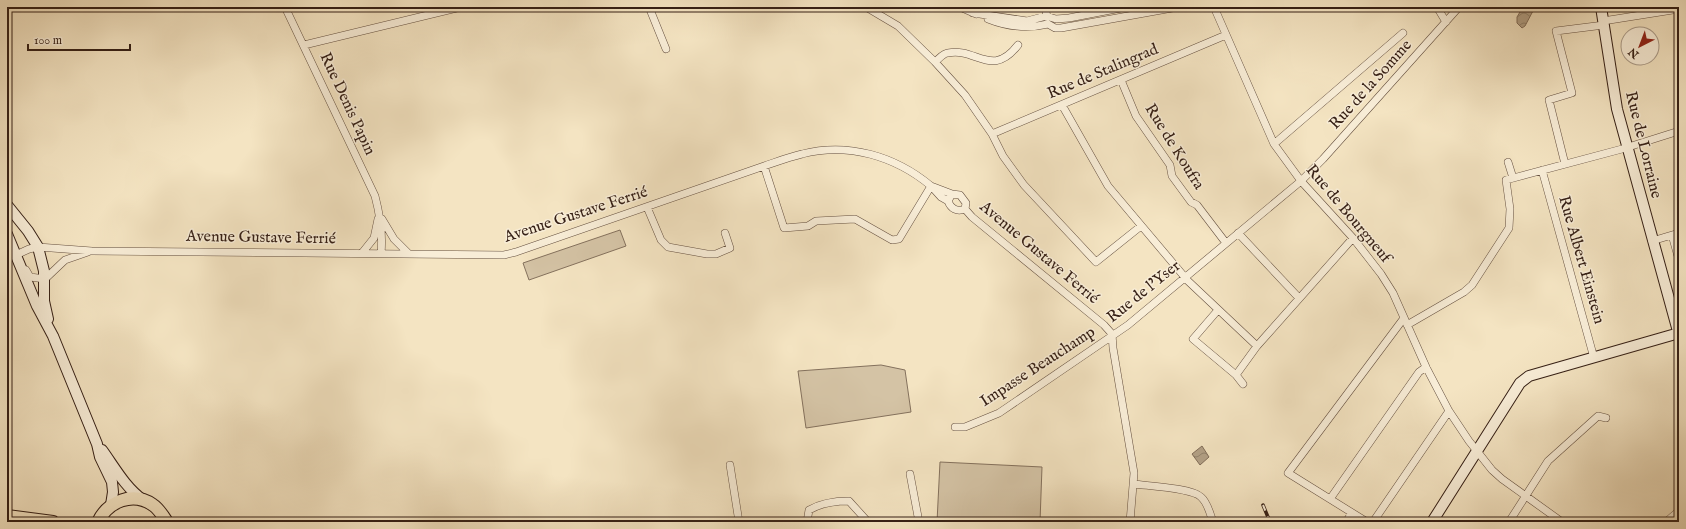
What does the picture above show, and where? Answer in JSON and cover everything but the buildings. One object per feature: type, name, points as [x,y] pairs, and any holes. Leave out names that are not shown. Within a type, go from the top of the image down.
[{"type":"main road","name":"Rue de Lorraine","points":[[1601,7],[1617,109],[1652,241],[1679,334]]},
{"type":"main road","points":[[7,205],[28,231],[38,247],[45,279],[44,301],[53,336]]},
{"type":"main road","points":[[7,234],[37,306],[53,336],[97,444],[100,457],[112,482],[114,492],[111,505]]},
{"type":"main road","points":[[1432,522],[1520,383],[1530,376],[1679,334]]},
{"type":"main road","points":[[97,444],[133,493],[153,505],[167,522]]},
{"type":"main road","points":[[97,520],[111,505],[121,500],[143,500]]},
{"type":"main road","points":[[7,516],[53,522]]},
{"type":"street","name":"Rue Denis Papin","points":[[285,7],[375,196],[380,213],[394,239],[408,253]]},
{"type":"street","points":[[304,45],[460,7]]},
{"type":"street","points":[[649,7],[666,49]]},
{"type":"street","points":[[866,7],[898,26],[936,62],[965,95],[992,134],[1003,156],[1024,186],[1096,262],[1141,226]]},
{"type":"street","points":[[960,7],[998,22],[1012,26],[1031,28],[1046,20],[1069,18],[1126,7]]},
{"type":"street","points":[[1045,8],[1046,20],[1055,28],[1062,28],[1178,7]]},
{"type":"street","name":"Rue de Bourgneuf","points":[[1209,7],[1215,10],[1274,144],[1301,181],[1353,238],[1381,274],[1393,293],[1426,367],[1449,411],[1492,470],[1562,522]]},
{"type":"street","points":[[1437,7],[1446,22]]},
{"type":"street","name":"Rue de la Somme","points":[[1301,181],[1460,7]]},
{"type":"street","points":[[1565,164],[1549,100],[1572,93],[1556,31],[1679,10]]},
{"type":"street","points":[[1274,144],[1403,32]]},
{"type":"street","name":"Rue de Stalingrad","points":[[992,134],[1226,35]]},
{"type":"street","points":[[936,62],[946,52],[958,52],[983,60],[996,61],[1011,55],[1018,45]]},
{"type":"street","name":"Rue de Koufra","points":[[1120,80],[1136,116],[1170,165],[1172,176],[1191,202],[1197,205],[1226,243]]},
{"type":"street","points":[[1062,105],[1108,186],[1185,278],[1257,346]]},
{"type":"street","points":[[1509,179],[1679,131]]},
{"type":"street","name":"Avenue Gustave Ferrié","points":[[38,247],[92,251],[504,255],[764,166],[803,154],[824,150],[844,150],[864,153],[889,160],[901,165],[920,177],[941,197],[948,201]]},
{"type":"street","points":[[1367,522],[1288,472],[1405,321],[1464,292],[1472,285],[1509,228],[1510,209],[1508,162]]},
{"type":"street","points":[[764,166],[784,228],[808,226],[816,221],[856,218],[892,240],[898,239],[931,186]]},
{"type":"street","name":"Rue Albert Einstein","points":[[1542,170],[1594,358]]},
{"type":"street","name":"Rue de l’Yser","points":[[1130,522],[1134,473],[1113,348],[1112,334],[1128,325],[1301,181]]},
{"type":"street","name":"Avenue Gustave Ferrié","points":[[931,186],[952,194]]},
{"type":"street","points":[[952,194],[960,195],[964,198],[966,205],[965,209],[960,211],[956,210],[950,205],[948,201],[952,194]]},
{"type":"street","points":[[647,207],[661,240],[668,248],[716,254],[730,248],[725,232]]},
{"type":"street","name":"Avenue Gustave Ferrié","points":[[965,209],[972,217],[1112,334]]},
{"type":"street","name":"Rue Denis Papin","points":[[380,213],[382,243],[381,253]]},
{"type":"street","points":[[362,253],[374,238],[380,213]]},
{"type":"street","points":[[1238,233],[1299,298]]},
{"type":"street","points":[[1652,241],[1675,234],[1679,260]]},
{"type":"street","points":[[1236,375],[1257,346],[1353,238]]},
{"type":"street","points":[[38,247],[29,248],[17,258],[30,277],[45,279]]},
{"type":"street","name":"Avenue Gustave Ferrié","points":[[45,279],[65,260],[92,251]]},
{"type":"street","points":[[1218,310],[1193,338],[1236,375],[1243,384]]},
{"type":"street","name":"Impasse Beauchamp","points":[[955,427],[965,427],[999,414],[1112,334]]},
{"type":"street","points":[[1330,499],[1419,372],[1426,367]]},
{"type":"street","points":[[1373,522],[1449,411]]},
{"type":"street","points":[[1509,522],[1548,460],[1598,416],[1606,418]]},
{"type":"street","points":[[730,465],[739,522]]},
{"type":"street","points":[[910,474],[919,522]]},
{"type":"street","points":[[1134,484],[1192,492],[1201,497],[1208,506],[1213,522]]},
{"type":"street","points":[[807,522],[809,510],[817,505],[849,501],[868,522]]},
{"type":"street","points":[[1666,522],[1679,510]]},
{"type":"street","points":[[1346,522],[1352,513]]},
{"type":"shaded area","points":[[620,230],[626,246],[529,280],[523,263]]},
{"type":"shaded area","points":[[881,365],[905,370],[911,412],[806,428],[798,371]]},
{"type":"shaded area","points":[[940,462],[1042,467],[1040,522],[937,522]]},
{"type":"water","points":[[1523,7],[1534,7],[1534,9],[1525,26],[1522,28],[1517,23],[1517,17]]},
{"type":"water","points":[[1202,446],[1209,457],[1200,465],[1192,454]]},
{"type":"railway","points":[[1263,505],[1270,522]]}]
